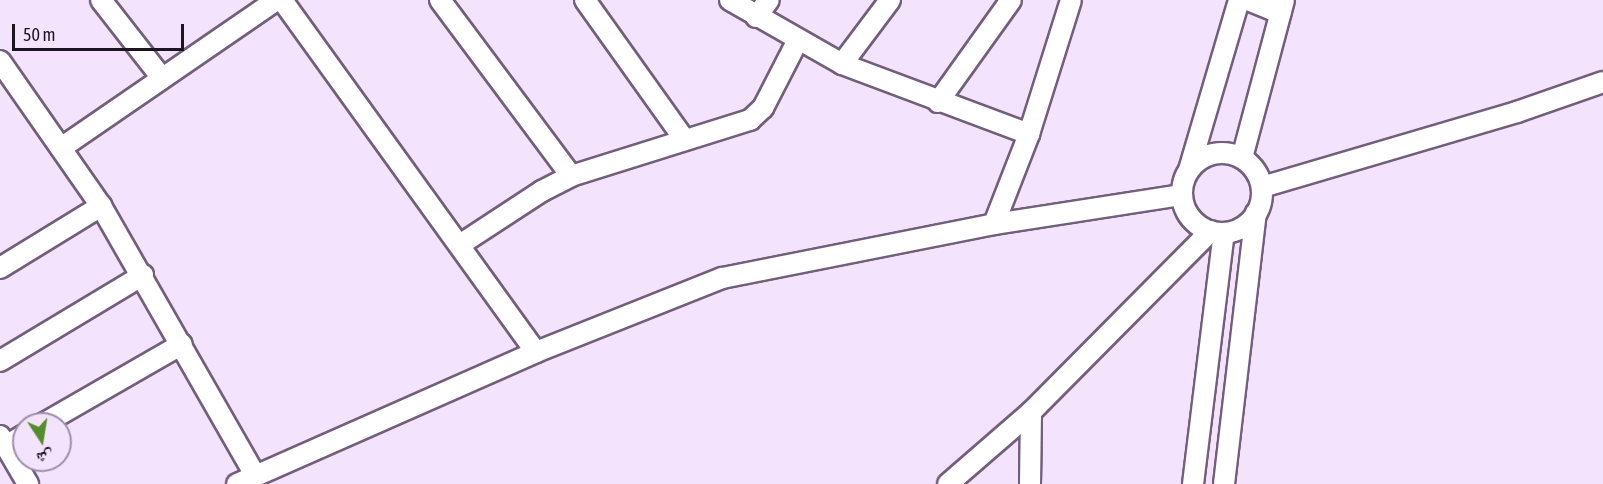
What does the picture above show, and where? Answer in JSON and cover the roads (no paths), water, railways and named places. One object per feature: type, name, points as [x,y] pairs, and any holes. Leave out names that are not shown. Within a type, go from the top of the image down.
[{"type":"street","points":[[101,0],[162,78]]},
{"type":"street","points":[[61,148],[276,0]]},
{"type":"street","points":[[282,0],[461,244],[536,352]]},
{"type":"street","points":[[440,0],[571,176]]},
{"type":"street","points":[[585,0],[684,139]]},
{"type":"street","points":[[730,0],[756,17],[842,64],[938,102],[1029,134]]},
{"type":"street","points":[[756,17],[769,0]]},
{"type":"street","points":[[842,64],[890,0]]},
{"type":"street","points":[[938,102],[1011,0]]},
{"type":"street","points":[[994,224],[1029,134],[1071,0]]},
{"type":"street","points":[[1217,232],[1196,223],[1186,210],[1182,195],[1239,0]]},
{"type":"street","points":[[1242,158],[1282,7],[1248,0]]},
{"type":"street","points":[[461,244],[542,191],[571,176],[756,116],[798,40]]},
{"type":"street","points":[[1,66],[101,206],[143,275],[255,475]]},
{"type":"street","points":[[1262,187],[1517,112],[1603,82]]},
{"type":"street","points":[[1189,170],[1213,154],[1242,158],[1256,171],[1262,187],[1256,213],[1224,484]]},
{"type":"street","points":[[237,484],[536,352],[722,278],[994,224],[1182,195]]},
{"type":"street","points":[[0,268],[101,206]]},
{"type":"street","points":[[948,484],[1031,412],[1217,232],[1242,226],[1256,213]]},
{"type":"street","points":[[1193,484],[1217,232]]},
{"type":"street","points":[[0,361],[143,275]]},
{"type":"street","points":[[64,412],[182,344]]},
{"type":"street","points":[[1029,484],[1031,412]]},
{"type":"street","points":[[3,441],[28,484]]}]
